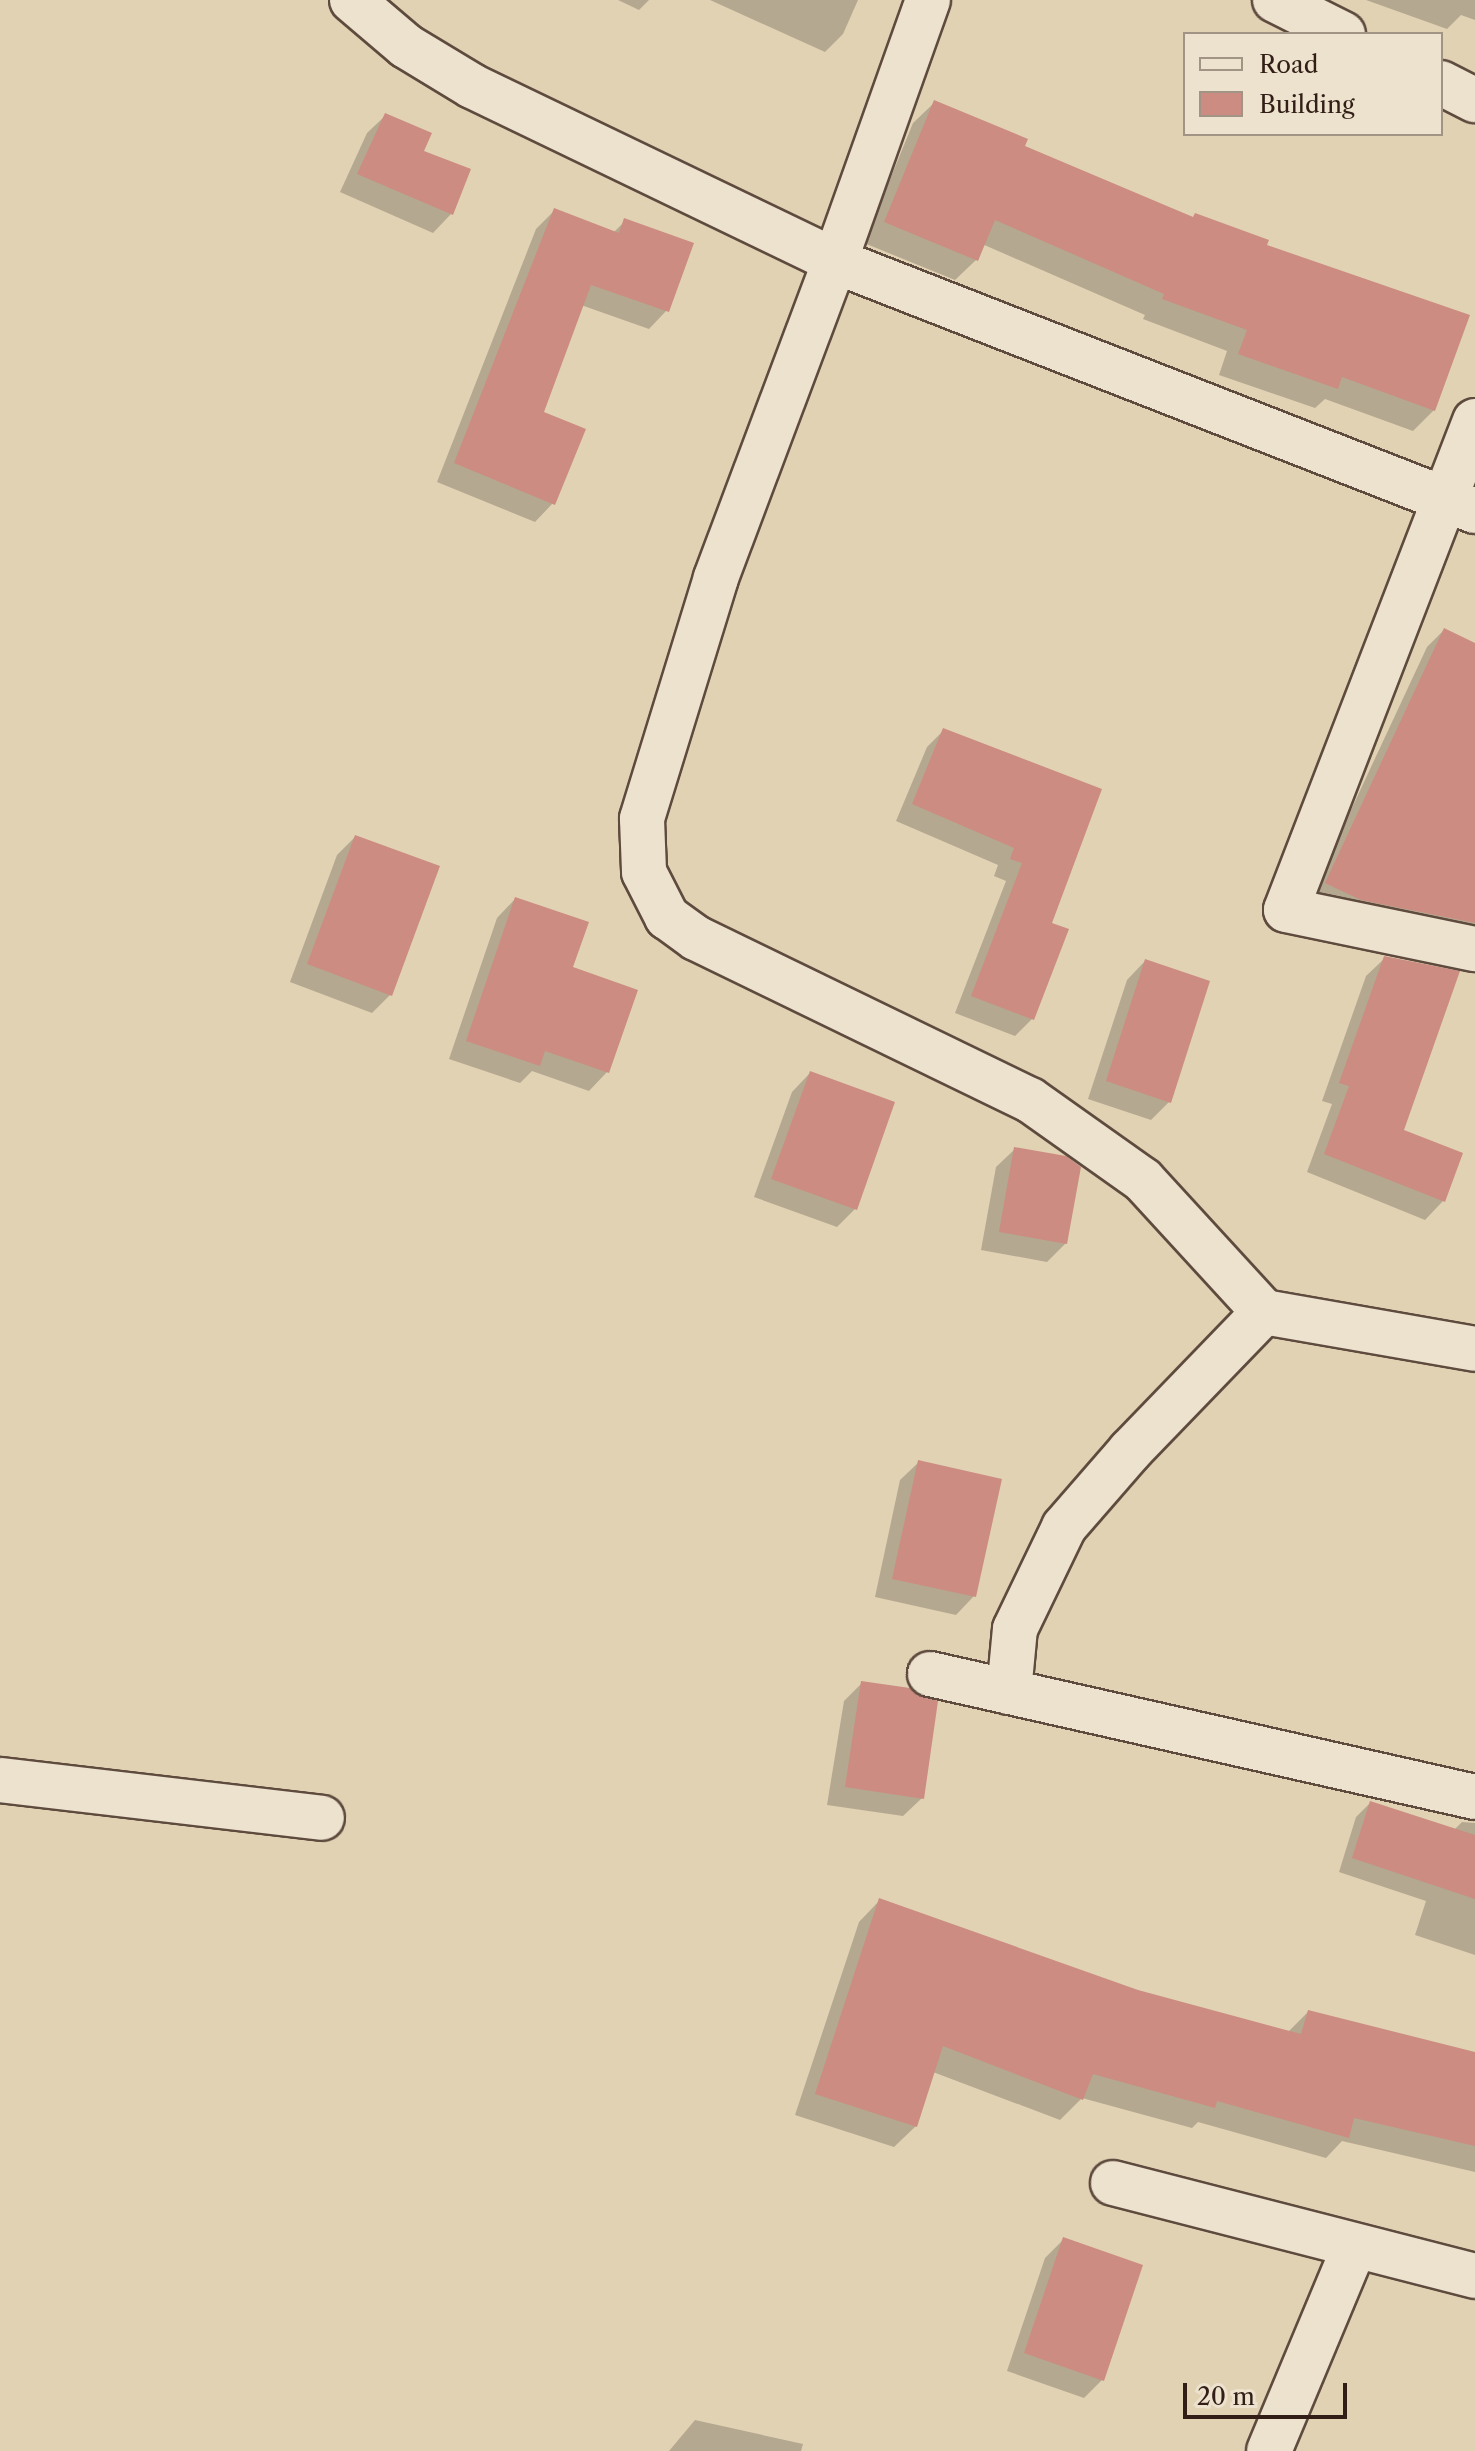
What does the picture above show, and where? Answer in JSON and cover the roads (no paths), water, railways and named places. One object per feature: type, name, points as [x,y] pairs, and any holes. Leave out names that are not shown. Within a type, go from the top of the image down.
[{"type":"street","points":[[352,0],[406,46],[472,86],[835,261],[1459,503]]},
{"type":"street","points":[[928,0],[835,261],[716,578],[642,819],[644,872],[667,917],[696,938],[1030,1100],[1143,1180],[1264,1312],[1475,1349]]},
{"type":"street","points":[[1275,0],[1339,32]]},
{"type":"street","points":[[1443,84],[1475,100]]},
{"type":"street","points":[[1475,421],[1459,503],[1286,910],[1475,949]]},
{"type":"street","points":[[1009,1692],[1015,1629],[1064,1527],[1130,1451],[1264,1312]]},
{"type":"street","points":[[930,1674],[1475,1797]]},
{"type":"street","points":[[0,1780],[322,1818]]},
{"type":"street","points":[[1113,2183],[1354,2248],[1475,2276]]},
{"type":"street","points":[[1269,2451],[1354,2248]]}]
